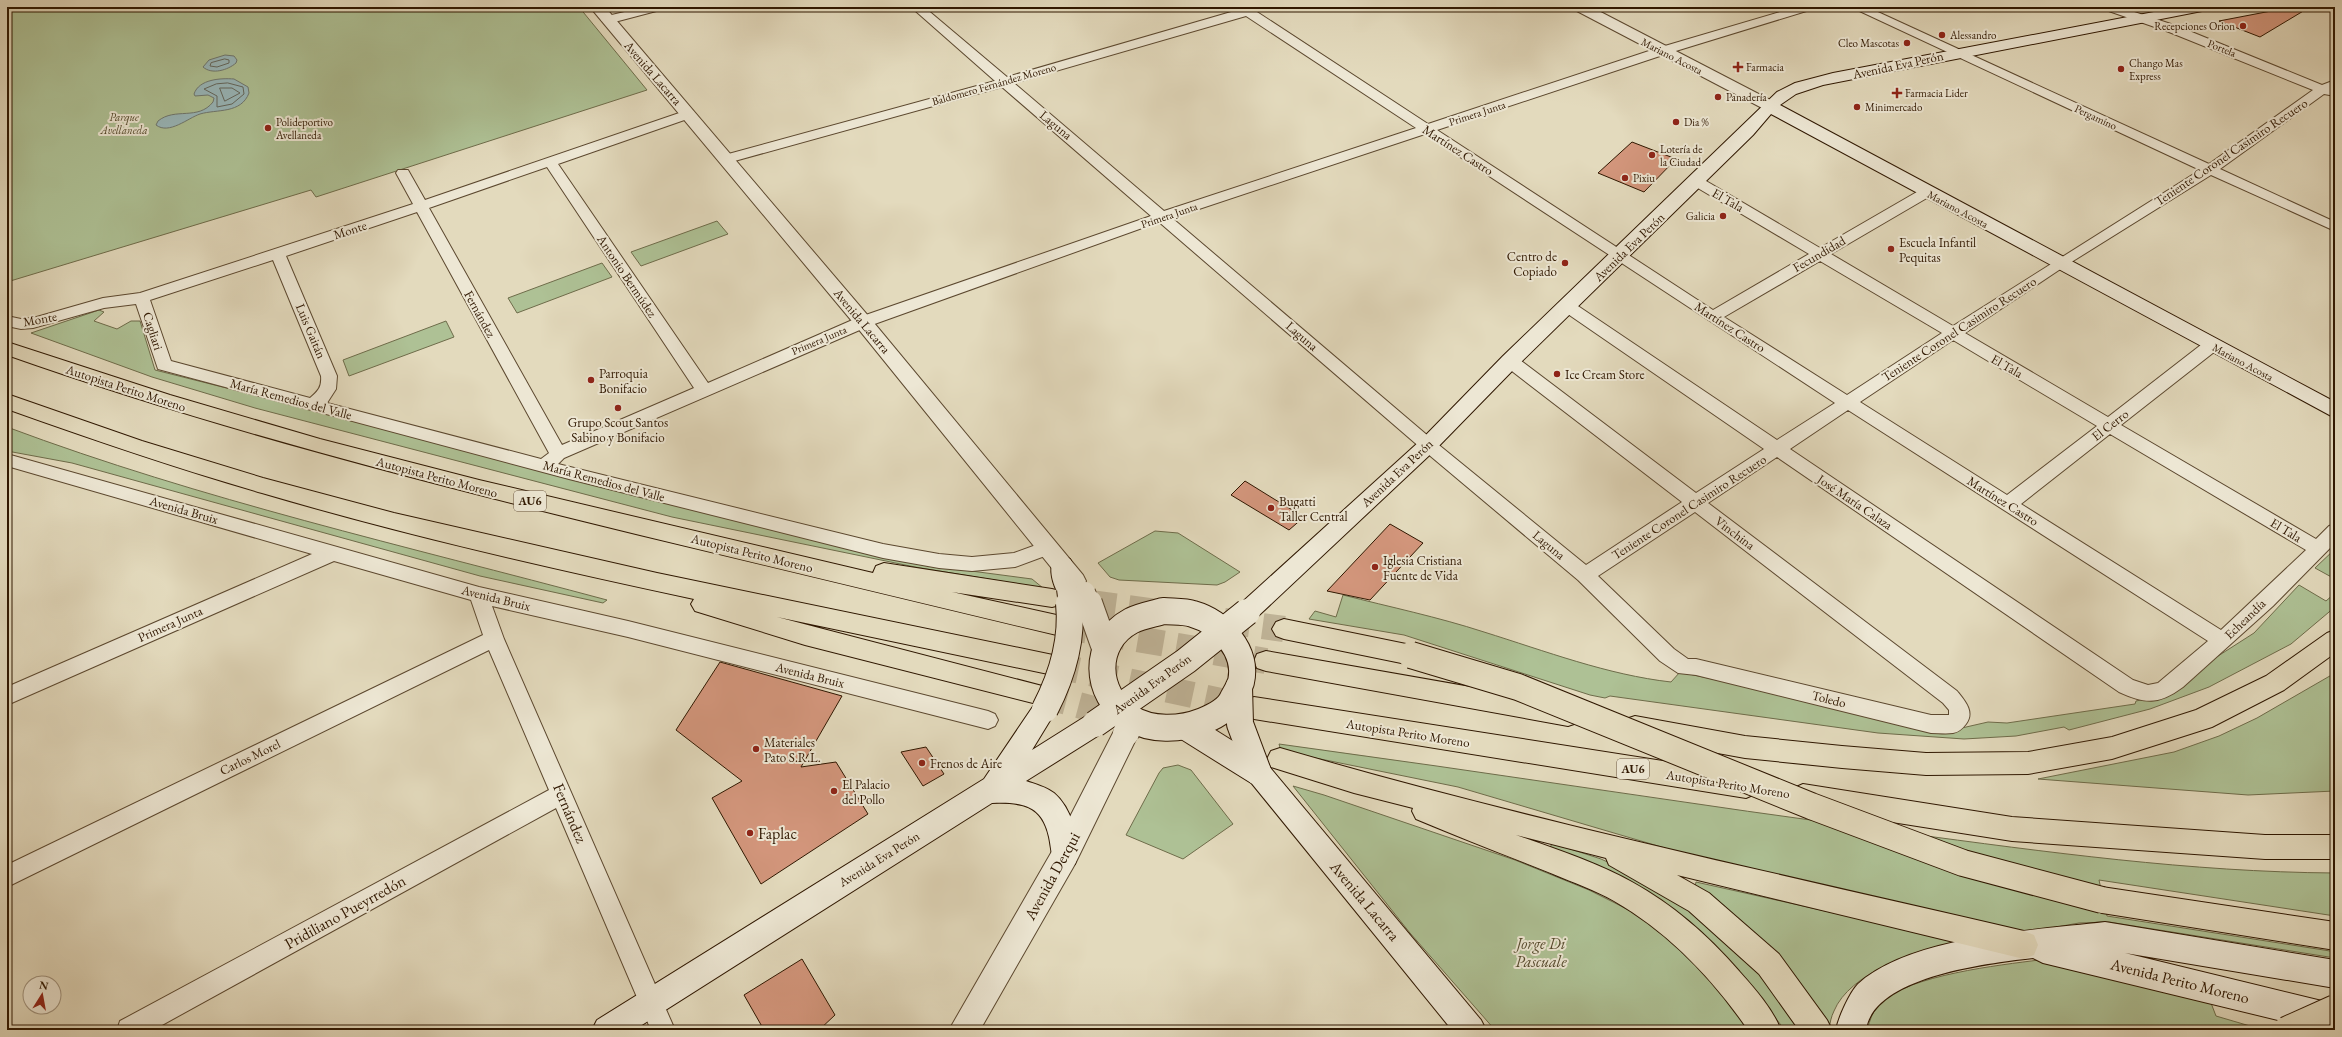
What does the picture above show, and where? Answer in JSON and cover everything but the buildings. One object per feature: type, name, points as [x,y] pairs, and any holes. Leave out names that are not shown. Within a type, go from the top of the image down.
[{"type":"highway","name":"Autopista Perito Moreno","points":[[7,348],[150,396],[298,440],[497,493],[768,557],[886,587],[1061,626]]},
{"type":"highway","points":[[7,401],[95,434],[298,497],[562,561],[1053,666]]},
{"type":"highway","points":[[768,557],[1068,593]]},
{"type":"highway","points":[[562,561],[805,635],[1043,702]]},
{"type":"highway","points":[[1284,629],[1411,654],[1518,687],[1812,806],[1963,863],[2102,900],[2335,936]]},
{"type":"highway","points":[[1266,661],[1745,747],[1926,764],[2028,763],[2112,748],[2202,719],[2275,683],[2335,640]]},
{"type":"highway","name":"Autopista Perito Moreno","points":[[1254,708],[2012,829],[2265,847],[2335,847]]},
{"type":"highway","points":[[1269,766],[1354,781],[1593,842],[2024,945]]},
{"type":"highway","points":[[1354,781],[1549,860],[1628,895],[1672,926],[1705,956],[1749,1004],[1766,1030]]},
{"type":"highway","points":[[1593,842],[1699,902],[1769,964],[1817,1030]]},
{"type":"highway","points":[[2286,1030],[2335,1008]]},
{"type":"highway","points":[[2322,1030],[2335,1015]]},
{"type":"main road","name":"Avenida Lacarra","points":[[597,7],[863,322],[1062,565],[1068,593],[1105,648]]},
{"type":"main road","name":"Mariano Acosta","points":[[1580,7],[1770,106],[2335,411]]},
{"type":"main road","name":"Avenida Eva Perón","points":[[607,1030],[1095,724],[1126,720],[1224,630],[1247,612],[1428,444],[1510,361],[1620,256],[1747,132],[1770,106],[1784,94],[1816,83],[1957,53],[2202,7]]},
{"type":"main road","points":[[989,791],[1043,702],[1059,682],[1069,651],[1071,626],[1068,593]]},
{"type":"main road","points":[[1224,630],[1213,622],[1195,614],[1176,611],[1155,612],[1126,624],[1112,637],[1105,648],[1101,659],[1101,680],[1109,699],[1126,720],[1154,726],[1186,727],[1204,722],[1228,706],[1239,687]]},
{"type":"main road","name":"Avenida Lacarra","points":[[1224,630],[1235,644],[1240,655],[1242,674],[1239,687],[1240,724],[1269,766],[1471,1030]]},
{"type":"main road","name":"Avenida Derqui","points":[[964,1030],[1065,855],[1126,720]]},
{"type":"main road","name":"Avenida Lacarra","points":[[1186,727],[1216,744],[1269,766]]},
{"type":"main road","points":[[989,791],[1022,791],[1045,800],[1058,818],[1065,855]]},
{"type":"main road","points":[[1851,1030],[1852,1023],[1868,995],[1897,975],[1935,960],[2024,945],[2105,936],[2335,974]]},
{"type":"main road","name":"Avenida Perito Moreno","points":[[2024,945],[2119,966],[2335,1019]]},
{"type":"street","points":[[607,20],[660,7]]},
{"type":"street","name":"Laguna","points":[[917,7],[1164,216],[1428,444],[1584,575],[1667,654],[1685,667]]},
{"type":"street","name":"Baldomero Fernández Moreno","points":[[726,159],[1005,82],[1244,9],[1262,7]]},
{"type":"street","name":"Primera Junta","points":[[552,459],[704,390],[863,322],[1164,216],[1662,51],[1809,7]]},
{"type":"street","name":"Pergamino","points":[[1857,7],[2335,227]]},
{"type":"street","name":"Portela","points":[[2107,7],[2173,29],[2331,89]]},
{"type":"street","name":"Martínez Castro","points":[[1244,9],[1713,317],[2223,641]]},
{"type":"street","name":"Teniente Coronel Casimiro Recuero","points":[[1584,575],[2060,263],[2209,170],[2331,89]]},
{"type":"street","name":"Monte","points":[[7,321],[21,324],[33,323],[103,303],[142,298],[422,206],[688,114]]},
{"type":"street","name":"Antonio Bermúdez","points":[[550,162],[704,390]]},
{"type":"street","name":"Fernández","points":[[403,173],[422,206],[552,459]]},
{"type":"street","name":"El Tala","points":[[1696,181],[1952,334],[2318,549]]},
{"type":"street","name":"Fecundidad","points":[[1713,317],[1927,192]]},
{"type":"street","name":"Luis Gaitán","points":[[278,254],[329,376],[330,384],[327,393],[313,405]]},
{"type":"street","name":"Cagliari","points":[[142,298],[164,365]]},
{"type":"street","name":"José María Calaza","points":[[1567,306],[2126,686],[2146,693]]},
{"type":"street","name":"El Cerro","points":[[2008,504],[2212,345]]},
{"type":"street","name":"Vinchina","points":[[1510,361],[1950,698],[1958,707]]},
{"type":"street","name":"María Remedios del Valle","points":[[164,365],[313,405],[552,459],[857,545],[933,560],[972,564],[1015,560],[1047,548]]},
{"type":"street","name":"Avenida Bruix","points":[[7,460],[479,595],[628,629],[988,720]]},
{"type":"street","name":"Echeandía","points":[[2146,693],[2156,693],[2176,680],[2223,641],[2318,549],[2335,530]]},
{"type":"street","name":"Primera Junta","points":[[7,696],[333,553]]},
{"type":"street","name":"Fernández","points":[[479,595],[494,639],[663,1030]]},
{"type":"street","name":"Carlos Morel","points":[[7,876],[494,639]]},
{"type":"street","name":"Toledo","points":[[1685,667],[1696,667],[1931,724],[1954,724],[1960,716],[1958,707]]},
{"type":"street","name":"Pridiliano Pueyrredón","points":[[129,1030],[562,794]]},
{"type":"green space","name":"Polideportivo Avellaneda","points":[[7,7],[579,7],[647,90],[316,197],[311,190],[7,282]]},
{"type":"green space","points":[[717,221],[728,234],[641,266],[631,252]]},
{"type":"green space","points":[[602,263],[612,277],[517,313],[508,298]]},
{"type":"green space","points":[[99,310],[104,312],[94,321],[117,329],[131,321],[140,321],[155,370],[933,566],[1032,579],[1043,588],[915,567],[672,517],[255,408],[152,377],[31,333]]},
{"type":"green space","points":[[446,321],[454,337],[349,376],[343,360]]},
{"type":"green space","points":[[7,427],[81,453],[230,500],[607,600],[603,603],[480,576],[72,463],[7,451]]},
{"type":"green space","points":[[1155,531],[1178,533],[1240,572],[1225,582],[1217,585],[1119,580],[1110,577],[1098,563]]},
{"type":"green space","points":[[2335,549],[2335,579],[2315,568]]},
{"type":"green space","points":[[2299,585],[2326,601],[2335,593],[2335,607],[2291,644],[2209,687],[2150,709],[2069,730],[2064,727],[2016,736],[1964,739],[1878,733],[1610,696],[1605,698],[1590,695],[1404,635],[1309,619],[1315,611],[1336,617],[1343,595],[1414,612],[1484,632],[1577,662],[1624,674],[1671,682],[1680,672],[1932,727],[1953,730],[1988,722],[2007,723],[2135,704],[2136,701],[2154,697],[2254,633]]},
{"type":"green space","points":[[2335,673],[2335,791],[2248,795],[2038,779],[2174,752],[2219,736],[2257,718]]},
{"type":"green space","points":[[1279,744],[1826,822],[2065,854],[2227,869],[2335,873],[2335,916],[2099,880],[2107,916],[2330,951],[2335,952],[2335,958],[2109,922],[2079,923],[2017,934],[1719,864],[1458,787],[1281,751]]},
{"type":"green space","points":[[1178,765],[1191,770],[1233,824],[1183,859],[1126,835],[1159,773],[1163,768]]},
{"type":"green space","name":"Jorge Di Pascuale","points":[[1293,786],[1324,795],[1515,860],[1589,890],[1627,909],[1655,927],[1690,956],[1754,1030],[1495,1030],[1410,933]]},
{"type":"green space","points":[[1552,843],[1601,859],[1647,880],[1746,953],[1805,1030],[1785,1030],[1726,957],[1697,930],[1550,848]]},
{"type":"green space","points":[[1696,882],[1950,939],[1952,944],[1902,958],[1868,975],[1842,998],[1833,1013],[1829,1029],[1695,887]]},
{"type":"green space","points":[[2039,960],[2211,1003],[2216,1016],[2250,1026],[2237,1030],[2009,1030],[1956,1027],[1867,1030],[1874,1012],[1880,1003],[1894,993],[1912,985],[1933,978],[1979,968]]},
{"type":"water","points":[[225,55],[234,56],[237,60],[236,63],[229,68],[220,71],[211,71],[203,67],[209,60]]},
{"type":"water","points":[[217,79],[234,79],[248,87],[249,93],[245,100],[234,108],[200,114],[172,127],[161,128],[156,125],[158,121],[165,117],[193,113],[207,108],[213,102],[214,98],[208,95],[195,96],[194,94],[205,82]]},
{"type":"tunnel","points":[[1075,601],[1097,604]]},
{"type":"tunnel","points":[[1090,603],[1158,612]]},
{"type":"tunnel","points":[[1224,621],[1284,629]]},
{"type":"tunnel","points":[[1061,626],[1266,661]]},
{"type":"tunnel","points":[[1053,665],[1244,706]]},
{"type":"tunnel","points":[[1041,695],[1123,717]]},
{"type":"place","name":"Recepciones Orion","points":[[2243,26]]},
{"type":"place","name":"Alessandro","points":[[1942,35]]},
{"type":"place","name":"Cleo Mascotas","points":[[1907,43]]},
{"type":"place","name":"Farmacia","points":[[1738,67]]},
{"type":"place","name":"Chango Mas Express","points":[[2121,69]]},
{"type":"place","name":"Farmacia Lider","points":[[1897,93]]},
{"type":"place","name":"Panadería","points":[[1718,97]]},
{"type":"place","name":"Minimercado","points":[[1857,107]]},
{"type":"place","name":"Dia %","points":[[1676,122]]},
{"type":"place","name":"Polideportivo Avellaneda","points":[[268,128]]},
{"type":"place","name":"Lotería de la Ciudad","points":[[1652,155]]},
{"type":"place","name":"Pixiu","points":[[1625,178]]},
{"type":"place","name":"Galicia","points":[[1723,216]]},
{"type":"place","name":"Escuela Infantil Pequitas","points":[[1891,249]]},
{"type":"place","name":"Centro de Copiado","points":[[1565,263]]},
{"type":"place","name":"Ice Cream Store","points":[[1557,374]]},
{"type":"place","name":"Parroquia Bonifacio","points":[[591,380]]},
{"type":"place","name":"Grupo Scout Santos Sabino y Bonifacio","points":[[618,408]]},
{"type":"place","name":"Bugatti Taller Central","points":[[1271,508]]},
{"type":"place","name":"Iglesia Cristiana Fuente de Vida","points":[[1375,567]]},
{"type":"place","name":"Materiales Pato S.R.L.","points":[[756,749]]},
{"type":"place","name":"Frenos de Aire","points":[[922,763]]},
{"type":"place","name":"El Palacio del Pollo","points":[[834,791]]},
{"type":"place","name":"Faplac","points":[[750,833]]},
{"type":"park label","name":"Parque Avellaneda","points":[[124,123]]}]
